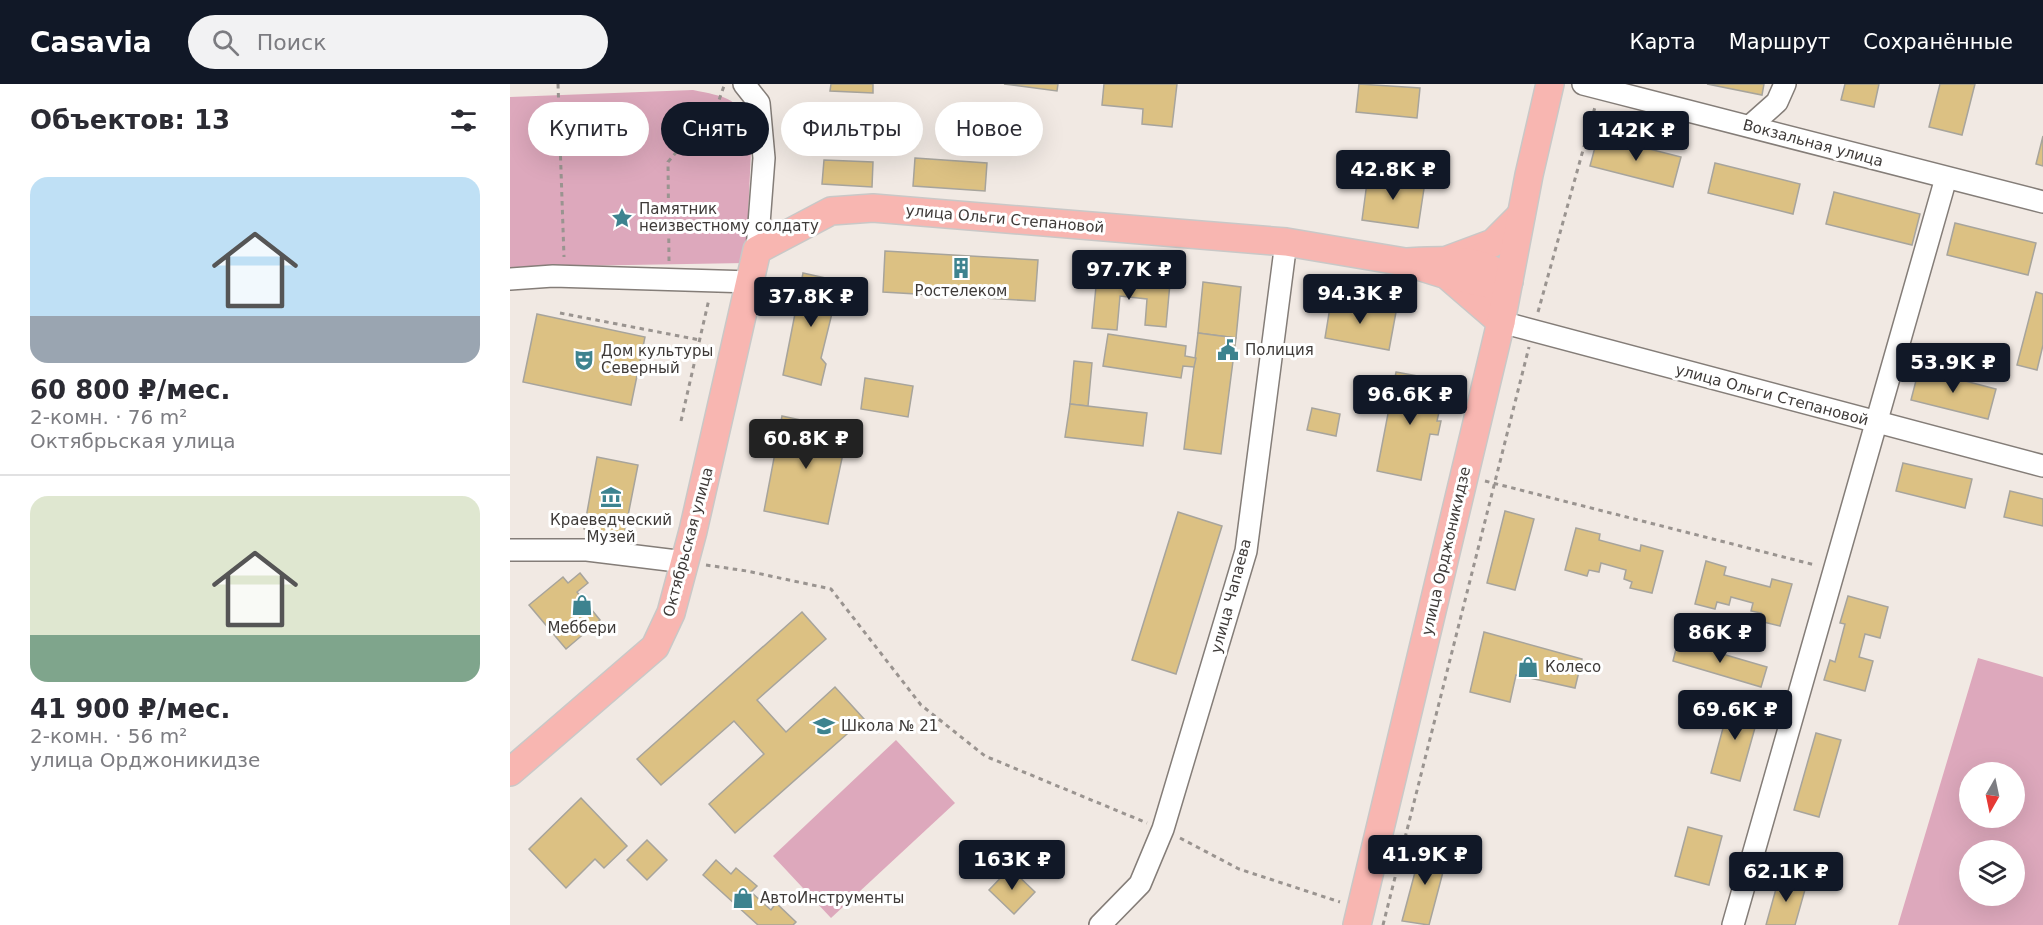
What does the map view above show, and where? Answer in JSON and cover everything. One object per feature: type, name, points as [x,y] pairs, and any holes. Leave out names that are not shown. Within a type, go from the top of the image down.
[{"type":"main road","name":"улица Орджоникидзе","points":[[1367,917],[1464,476],[1502,322],[1529,175],[1550,84]]},
{"type":"main road","name":"улица Ольги Степановой","points":[[757,250],[831,211],[873,208],[1286,242],[1448,267],[1493,285],[1509,281]]},
{"type":"main road","points":[[1502,322],[1448,267],[1493,243],[1521,215]]},
{"type":"main road","name":"Октябрьская улица","points":[[510,771],[655,647],[671,613],[685,562],[757,250]]},
{"type":"street","points":[[744,84],[759,103],[764,158],[757,250]]},
{"type":"street","points":[[1750,126],[1778,102],[1785,84]]},
{"type":"street","name":"Вокзальная улица","points":[[1592,86],[2043,202]]},
{"type":"street","points":[[1733,925],[1946,178]]},
{"type":"street","name":"улица Чапаева","points":[[1100,925],[1140,884],[1163,830],[1246,551],[1286,242]]},
{"type":"street","points":[[510,279],[564,276],[751,282]]},
{"type":"street","name":"улица Ольги Степановой","points":[[1502,322],[2043,466]]},
{"type":"street","points":[[510,550],[587,550],[685,562]]},
{"type":"path","points":[[558,84],[564,276]]},
{"type":"path","points":[[669,278],[668,162],[718,103],[725,84]]},
{"type":"path","points":[[1367,917],[1496,483],[1592,86]]},
{"type":"path","points":[[681,421],[713,280]]},
{"type":"path","points":[[560,313],[700,340]]},
{"type":"path","points":[[1464,476],[1835,570]]},
{"type":"path","points":[[685,562],[747,571],[831,589],[921,705],[985,756],[1163,830],[1239,869],[1383,925]]},
{"type":"shaded area","points":[[693,90],[714,94],[732,102],[661,102],[661,156],[751,156],[746,263],[510,267],[510,97]]},
{"type":"shaded area","points":[[1978,658],[2043,677],[2043,925],[1898,925]]},
{"type":"shaded area","points":[[896,740],[955,803],[831,918],[773,856]]},
{"type":"building","points":[[831,84],[873,84],[873,93],[830,91]]},
{"type":"building","points":[[1004,84],[1058,84],[1057,91]]},
{"type":"building","points":[[1104,84],[1177,84],[1172,127],[1142,124],[1143,109],[1102,105]]},
{"type":"building","points":[[1359,84],[1420,88],[1417,118],[1356,112]]},
{"type":"building","points":[[1707,84],[1764,84],[1762,95]]},
{"type":"building","points":[[1845,84],[1879,84],[1874,107],[1841,100]]},
{"type":"building","points":[[1940,84],[1975,84],[1962,135],[1929,127]]},
{"type":"building","points":[[1598,136],[1681,157],[1673,187],[1590,166]]},
{"type":"building","points":[[2043,136],[2043,166],[2036,164]]},
{"type":"building","points":[[915,158],[987,163],[985,191],[913,186]]},
{"type":"building","points":[[824,160],[873,162],[872,187],[822,184]]},
{"type":"building","points":[[1715,163],[1800,184],[1793,214],[1708,193]]},
{"type":"building","points":[[1368,175],[1425,182],[1418,228],[1362,220]]},
{"type":"building","points":[[1834,192],[1920,214],[1912,245],[1826,224]]},
{"type":"building","points":[[1955,223],[2036,243],[2028,275],[1947,255]]},
{"type":"building","name":"Ростелеком","points":[[885,251],[1038,260],[1035,301],[883,292]]},
{"type":"building","points":[[803,273],[844,282],[842,294],[836,297],[821,358],[826,364],[821,385],[783,375]]},
{"type":"building","points":[[1097,276],[1170,283],[1166,327],[1145,325],[1147,299],[1120,296],[1117,330],[1092,328]]},
{"type":"building","points":[[1203,282],[1241,287],[1236,338],[1198,333]]},
{"type":"building","points":[[2036,292],[2043,294],[2043,345],[2037,370],[2017,365]]},
{"type":"building","points":[[1331,301],[1396,312],[1389,350],[1325,338]]},
{"type":"building","name":"Дом культуры Северный","points":[[537,314],[645,337],[631,405],[523,382]]},
{"type":"building","points":[[1198,333],[1236,338],[1221,454],[1184,449]]},
{"type":"building","points":[[1108,334],[1186,346],[1185,356],[1196,358],[1194,367],[1183,366],[1181,378],[1103,366]]},
{"type":"building","points":[[1074,361],[1092,363],[1088,406],[1070,404]]},
{"type":"building","points":[[1919,369],[1996,389],[1988,419],[1911,400]]},
{"type":"building","points":[[1396,372],[1440,380],[1436,402],[1441,403],[1437,421],[1441,421],[1438,435],[1430,434],[1421,480],[1377,471]]},
{"type":"building","points":[[865,378],[913,386],[908,417],[861,409]]},
{"type":"building","points":[[1070,404],[1147,413],[1143,446],[1065,437]]},
{"type":"building","points":[[1312,408],[1340,414],[1336,436],[1307,430]]},
{"type":"building","points":[[782,416],[848,430],[828,524],[764,511]]},
{"type":"building","name":"Краеведческий Музей","points":[[597,457],[638,465],[624,536],[584,529]]},
{"type":"building","points":[[1903,463],[1972,479],[1965,508],[1896,491]]},
{"type":"building","points":[[2010,491],[2043,499],[2043,526],[2004,517]]},
{"type":"building","points":[[1505,511],[1534,519],[1515,590],[1487,583]]},
{"type":"building","points":[[1178,512],[1222,526],[1176,674],[1132,660]]},
{"type":"building","points":[[1576,528],[1600,534],[1599,540],[1640,551],[1641,545],[1663,551],[1652,593],[1630,588],[1632,582],[1624,579],[1626,570],[1601,563],[1599,572],[1589,570],[1587,576],[1565,570]]},
{"type":"building","points":[[1706,561],[1726,567],[1724,575],[1770,587],[1772,579],[1792,584],[1780,626],[1759,621],[1761,613],[1751,611],[1753,603],[1731,597],[1729,605],[1717,602],[1715,609],[1695,604]]},
{"type":"building","points":[[580,573],[588,583],[577,592],[600,620],[566,649],[529,605],[563,577],[568,583]]},
{"type":"building","points":[[1848,596],[1888,607],[1880,638],[1865,634],[1859,657],[1873,661],[1865,691],[1824,680],[1830,660],[1835,662],[1845,624],[1840,623]]},
{"type":"building","name":"Школа № 21","points":[[802,612],[826,639],[757,700],[786,732],[835,687],[864,719],[735,833],[709,804],[764,754],[734,721],[661,785],[637,759]]},
{"type":"building","name":"Колесо","points":[[1484,632],[1582,659],[1575,688],[1516,675],[1510,702],[1470,692]]},
{"type":"building","points":[[1678,641],[1767,667],[1761,687],[1673,661]]},
{"type":"building","points":[[1730,702],[1760,710],[1740,781],[1711,773]]},
{"type":"building","points":[[1816,733],[1841,740],[1819,817],[1794,810]]},
{"type":"building","points":[[581,798],[627,846],[604,868],[595,859],[566,888],[529,849]]},
{"type":"building","points":[[1688,827],[1722,836],[1709,885],[1675,876]]},
{"type":"building","points":[[647,840],[667,860],[647,880],[627,860]]},
{"type":"building","points":[[1422,846],[1448,853],[1429,925],[1402,921]]},
{"type":"building","name":"АвтоИнструменты","points":[[716,860],[731,874],[736,868],[757,886],[751,892],[771,910],[776,903],[796,922],[793,925],[758,925],[703,875]]},
{"type":"building","points":[[1010,868],[1035,892],[1014,914],[989,890]]},
{"type":"building","points":[[1779,878],[1806,886],[1795,925],[1766,925]]},
{"type":"place","name":"Памятник неизвестному солдату","points":[[622,218]]},
{"type":"place","name":"Ростелеком","points":[[961,268]]},
{"type":"place","name":"Полиция","points":[[1228,350]]},
{"type":"place","name":"Дом культуры Северный","points":[[584,360]]},
{"type":"place","name":"Краеведческий Музей","points":[[611,497]]},
{"type":"place","name":"Меббери","points":[[582,605]]},
{"type":"place","name":"Колесо","points":[[1528,667]]},
{"type":"place","name":"Школа № 21","points":[[824,726]]},
{"type":"place","name":"АвтоИнструменты","points":[[743,898]]}]
